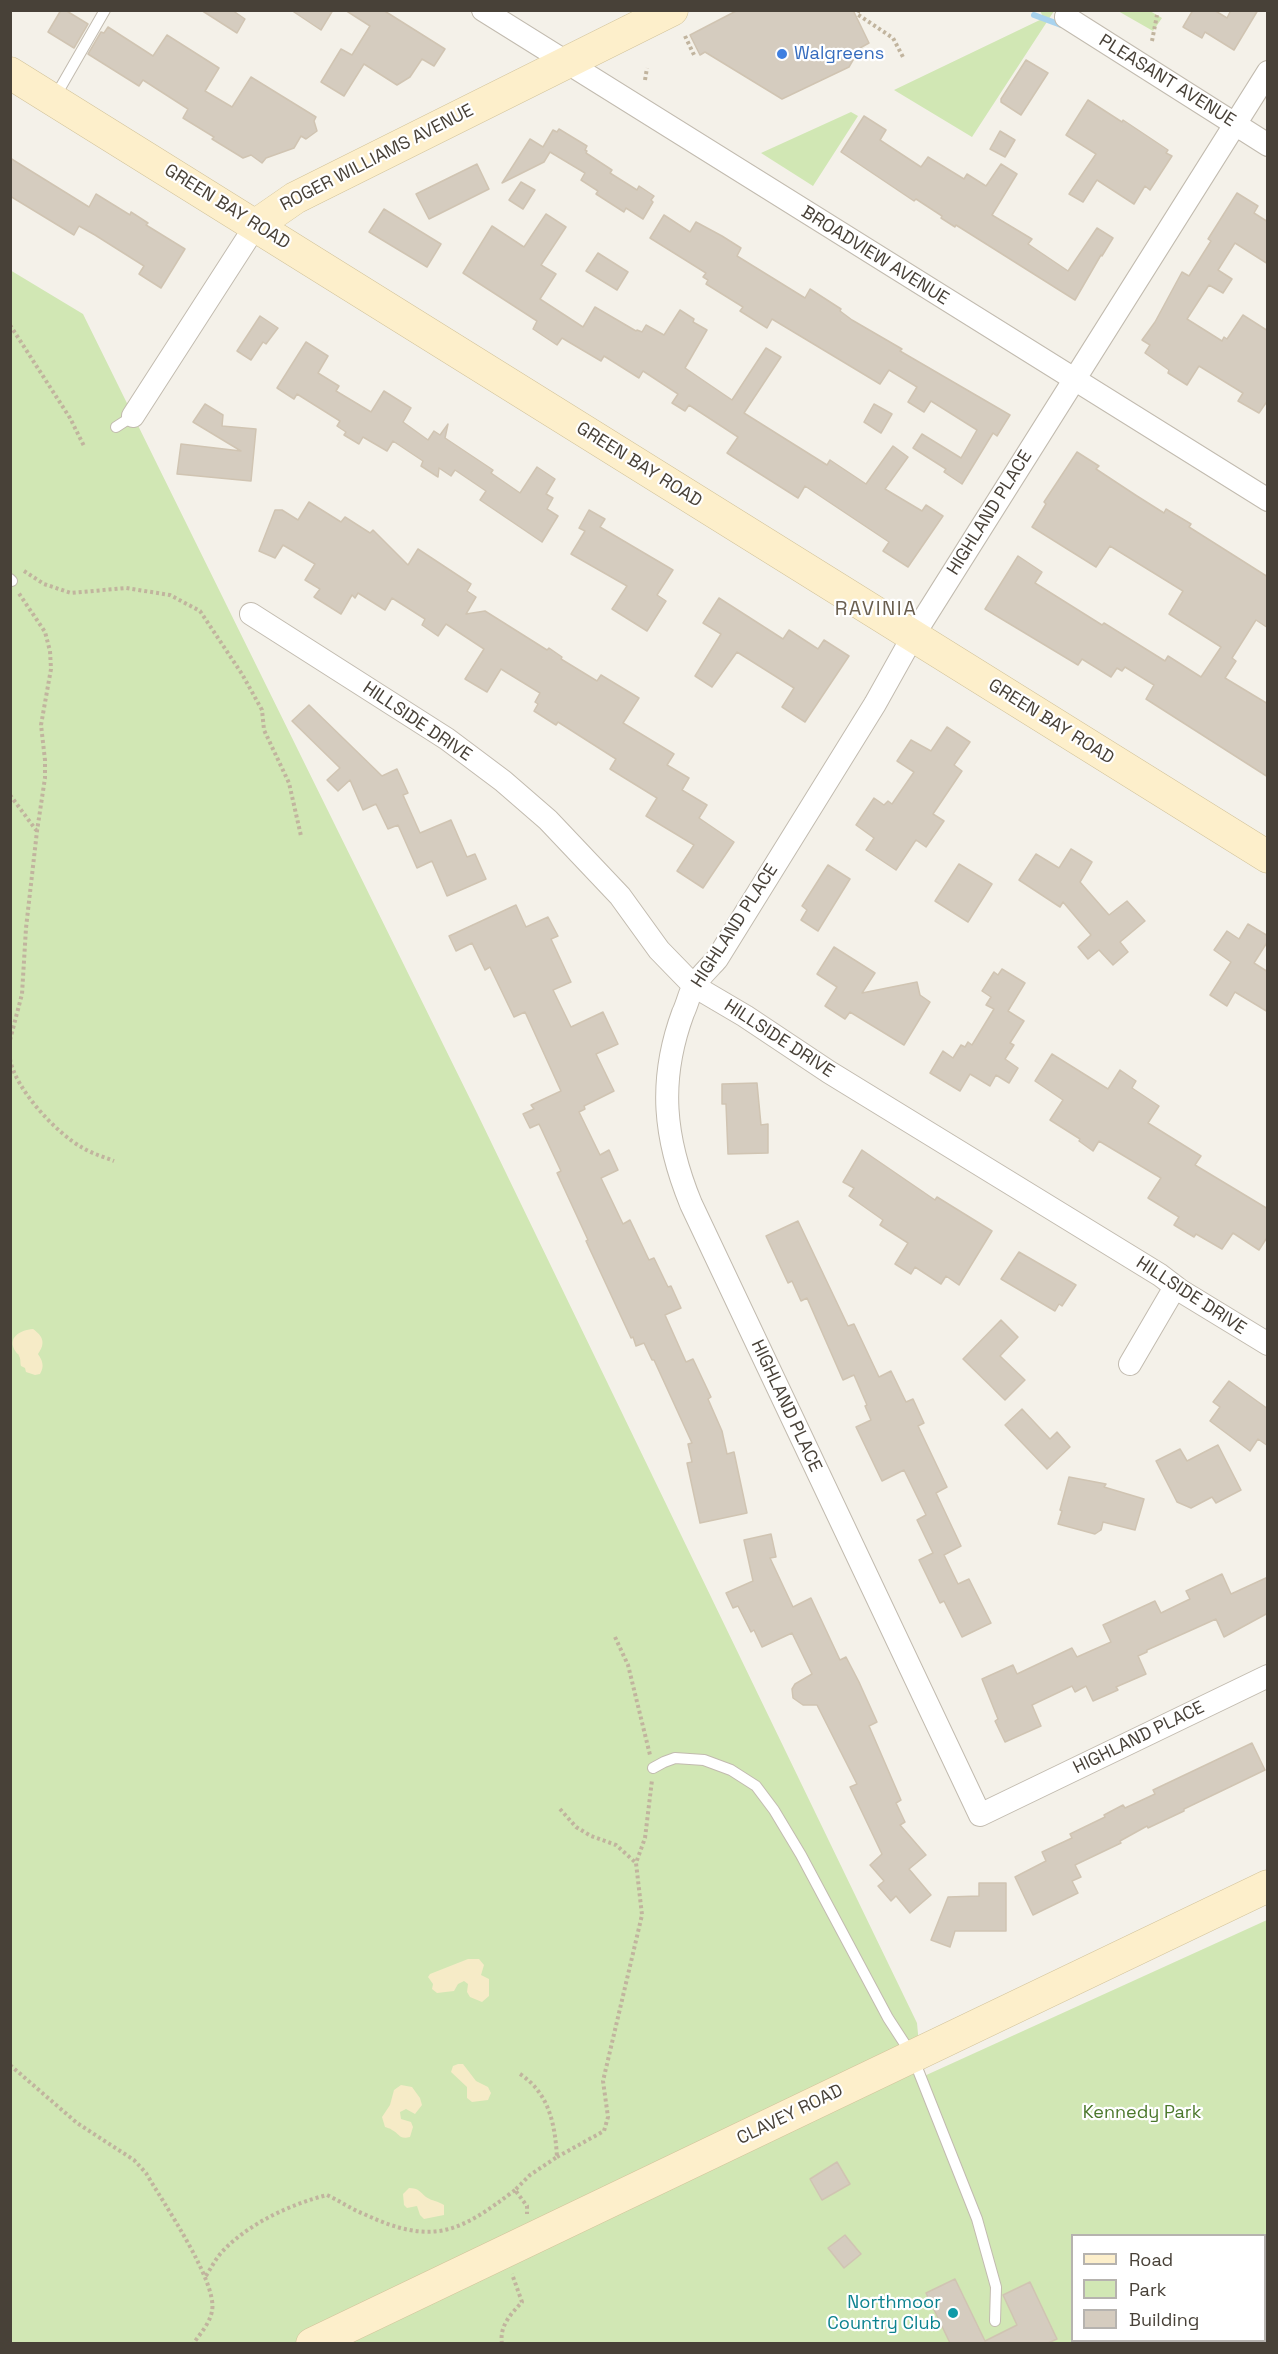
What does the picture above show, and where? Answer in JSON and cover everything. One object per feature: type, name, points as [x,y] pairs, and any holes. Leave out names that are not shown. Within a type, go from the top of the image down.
[{"type":"main road","name":"ROGER WILLIAMS AVENUE","points":[[256,225],[295,198],[566,62],[678,23]]},
{"type":"main road","name":"GREEN BAY ROAD","points":[[10,73],[1268,857]]},
{"type":"main road","name":"CLAVEY ROAD","points":[[312,2343],[502,2254],[912,2055],[1265,1893]]},
{"type":"street","name":"BROADVIEW AVENUE","points":[[483,10],[1268,500]]},
{"type":"street","name":"PLEASANT AVENUE","points":[[1066,17],[1268,145]]},
{"type":"street","name":"HIGHLAND PLACE","points":[[1268,72],[913,636],[875,704],[717,959],[694,986],[673,1040],[668,1074],[666,1116],[677,1171],[691,1204],[980,1815],[1268,1676]]},
{"type":"street","name":"ROGER WILLIAMS AVENUE","points":[[124,422],[256,225]]},
{"type":"street","name":"HILLSIDE DRIVE","points":[[251,614],[447,739],[503,781],[548,819],[620,896],[659,950],[694,986],[1268,1344]]},
{"type":"street","points":[[1130,1364],[1175,1287]]},
{"type":"lane","points":[[53,100],[105,10]]},
{"type":"lane","points":[[653,1768],[675,1758],[704,1760],[731,1770],[756,1786],[774,1810],[801,1855],[888,2018],[912,2055],[977,2219],[996,2287],[995,2321]]},
{"type":"path","points":[[859,10],[857,14],[893,38],[903,57]]},
{"type":"path","points":[[1152,40],[1157,15]]},
{"type":"path","points":[[678,23],[695,57]]},
{"type":"path","points":[[645,80],[647,68]]},
{"type":"path","points":[[10,326],[70,418],[84,446]]},
{"type":"path","points":[[10,1040],[22,994],[23,962],[45,778],[41,725],[51,669],[50,651],[41,625],[11,580],[25,571],[44,584],[71,593],[126,588],[171,595],[200,611],[242,674],[262,710],[264,730],[290,783],[301,836]]},
{"type":"path","points":[[10,795],[19,804],[30,825],[37,831]]},
{"type":"path","points":[[10,1059],[20,1084],[63,1134],[84,1149],[114,1161]]},
{"type":"path","points":[[206,2276],[221,2253],[243,2234],[288,2209],[327,2195],[372,2218],[406,2230],[426,2233],[447,2231],[465,2225],[486,2213],[530,2175],[604,2131],[608,2117],[603,2081],[642,1914],[636,1863],[645,1838],[653,1768],[628,1665],[615,1637]]},
{"type":"path","points":[[560,1809],[576,1827],[591,1836],[616,1845],[636,1863]]},
{"type":"path","points":[[10,2065],[77,2123],[134,2160],[146,2173],[206,2276],[213,2311],[205,2328],[193,2343]]},
{"type":"path","points":[[520,2074],[540,2091],[547,2105],[555,2136],[557,2157]]},
{"type":"path","points":[[515,2190],[527,2206],[528,2224]]},
{"type":"path","points":[[502,2254],[522,2302],[506,2320],[500,2335],[502,2343]]},
{"type":"green space","points":[[1040,11],[1054,11],[972,137],[894,90],[1044,18]]},
{"type":"green space","points":[[1118,11],[1150,11],[1162,18],[1153,31]]},
{"type":"green space","points":[[851,112],[858,116],[813,186],[761,153]]},
{"type":"green space","name":"Northmoor Country Club","points":[[10,270],[83,314],[477,1113],[917,2023],[922,2077],[1267,1920],[1267,2343],[11,2343]]},
{"type":"sand","points":[[33,1329],[39,1334],[43,1343],[38,1354],[43,1366],[40,1374],[35,1375],[26,1372],[21,1366],[20,1357],[13,1347],[14,1339],[19,1333]]},
{"type":"sand","points":[[468,1959],[479,1959],[484,1965],[481,1975],[489,1979],[489,1996],[482,2002],[470,1997],[467,1992],[468,1984],[464,1981],[458,1984],[454,1991],[437,1993],[432,1989],[433,1984],[428,1977],[430,1974]]},
{"type":"sand","points":[[463,2064],[476,2081],[488,2087],[491,2093],[488,2100],[472,2102],[467,2098],[467,2087],[451,2072],[453,2066]]},
{"type":"sand","points":[[401,2085],[412,2087],[422,2105],[415,2114],[406,2109],[400,2112],[401,2119],[411,2122],[413,2127],[410,2137],[406,2138],[385,2127],[382,2117],[390,2105],[394,2090]]},
{"type":"sand","points":[[409,2188],[444,2205],[444,2215],[424,2219],[417,2206],[407,2208],[404,2205],[403,2194]]},
{"type":"building","points":[[61,10],[65,10],[88,24],[74,48],[48,32]]},
{"type":"building","points":[[201,10],[232,10],[245,19],[237,33]]},
{"type":"building","points":[[291,10],[333,10],[321,30]]},
{"type":"building","points":[[345,10],[383,10],[445,49],[434,66],[422,59],[410,77],[397,85],[364,64],[344,96],[321,82],[341,49],[352,55],[370,26]]},
{"type":"building","name":"Walgreens","points":[[738,10],[853,10],[869,43],[860,48],[849,67],[782,99],[705,52],[700,55],[690,35]]},
{"type":"building","points":[[1193,10],[1214,10],[1227,18],[1231,10],[1258,10],[1234,50],[1205,32],[1202,38],[1183,27]]},
{"type":"building","points":[[108,27],[153,56],[167,35],[219,68],[205,91],[232,107],[251,77],[316,117],[314,121],[317,131],[306,139],[301,136],[294,148],[266,158],[262,163],[251,155],[243,158],[183,118],[188,109],[143,80],[139,86],[88,54],[101,32],[104,33]]},
{"type":"building","points":[[1026,60],[1048,73],[1021,115],[1001,102],[1001,99]]},
{"type":"building","points":[[1088,100],[1168,150],[1166,153],[1172,156],[1150,190],[1145,186],[1134,204],[1097,180],[1083,202],[1069,194],[1096,154],[1066,135]]},
{"type":"building","points":[[864,116],[886,130],[880,140],[921,167],[928,157],[964,179],[967,174],[986,186],[1001,164],[1017,174],[992,215],[1032,239],[1028,244],[1068,271],[1097,228],[1113,238],[1075,300],[956,225],[955,227],[941,218],[942,216],[916,199],[914,201],[841,152]]},
{"type":"building","points":[[559,129],[587,146],[586,153],[612,170],[610,173],[637,190],[639,186],[654,196],[643,219],[626,208],[624,212],[596,194],[598,191],[581,180],[585,173],[550,152],[544,162],[502,183],[530,139],[543,147],[553,130],[557,132]]},
{"type":"building","points":[[1000,131],[1015,140],[1005,157],[990,149]]},
{"type":"building","points":[[10,158],[89,207],[96,194],[130,215],[131,212],[148,223],[146,225],[185,249],[161,288],[139,274],[144,266],[95,235],[79,226],[74,235],[10,196]]},
{"type":"building","points":[[477,164],[489,189],[429,219],[416,194]]},
{"type":"building","points":[[521,182],[535,190],[523,209],[509,200]]},
{"type":"building","points":[[1237,193],[1258,206],[1254,213],[1268,222],[1268,264],[1235,243],[1218,270],[1232,279],[1223,293],[1209,285],[1187,319],[1222,341],[1224,337],[1227,339],[1243,315],[1268,331],[1268,400],[1259,413],[1238,401],[1243,393],[1199,366],[1187,385],[1168,373],[1169,370],[1145,353],[1150,345],[1142,340],[1155,322],[1182,272],[1189,276],[1211,241],[1208,239]]},
{"type":"building","points":[[384,209],[441,244],[427,267],[369,232]]},
{"type":"building","points":[[546,214],[566,227],[541,265],[556,274],[540,299],[583,327],[595,307],[636,331],[642,332],[646,325],[664,335],[680,310],[694,319],[693,322],[707,330],[685,368],[732,400],[766,348],[781,357],[744,413],[827,465],[830,460],[866,484],[893,446],[908,457],[885,489],[922,511],[926,505],[943,516],[908,567],[883,551],[889,542],[805,486],[798,498],[727,453],[738,437],[689,405],[685,411],[672,403],[678,394],[643,371],[639,378],[604,356],[601,361],[562,338],[557,345],[533,329],[537,321],[463,273],[492,226],[524,247]]},
{"type":"building","points":[[664,215],[690,232],[696,222],[722,236],[741,248],[737,256],[805,298],[810,289],[841,309],[840,311],[852,320],[902,349],[900,351],[1010,415],[997,436],[993,433],[962,484],[944,472],[946,469],[913,448],[922,434],[961,458],[977,430],[931,401],[924,412],[908,402],[917,387],[889,370],[880,384],[772,319],[767,328],[740,311],[743,307],[706,284],[708,280],[703,277],[706,273],[650,238]]},
{"type":"building","points":[[598,253],[628,272],[617,290],[586,271]]},
{"type":"building","points":[[260,316],[278,328],[266,344],[263,342],[251,360],[237,351]]},
{"type":"building","points":[[306,342],[328,356],[318,373],[339,386],[336,391],[371,412],[384,391],[411,408],[403,422],[428,440],[434,431],[440,435],[448,424],[445,438],[493,470],[491,473],[520,493],[537,467],[555,479],[546,494],[553,498],[547,509],[558,516],[542,542],[480,500],[486,491],[455,470],[451,476],[439,468],[438,477],[421,466],[423,461],[393,441],[387,451],[363,437],[359,444],[344,435],[346,432],[337,426],[340,421],[297,394],[294,399],[277,388]]},
{"type":"building","points":[[205,404],[223,415],[222,426],[256,429],[251,481],[177,474],[181,444],[241,451],[193,422]]},
{"type":"building","points":[[874,404],[892,414],[881,433],[864,422]]},
{"type":"building","points":[[1077,452],[1099,466],[1096,469],[1137,496],[1164,513],[1166,509],[1191,524],[1189,527],[1268,577],[1268,628],[1256,620],[1232,658],[1236,661],[1225,678],[1268,704],[1268,777],[1146,699],[1154,685],[1125,667],[1122,671],[1117,668],[1111,677],[1082,659],[1078,665],[985,609],[1018,556],[1042,572],[1035,583],[1165,661],[1168,656],[1201,677],[1221,647],[1169,614],[1183,591],[1110,546],[1096,567],[1032,527],[1046,504],[1044,502]]},
{"type":"building","points":[[309,502],[341,522],[345,517],[370,533],[373,530],[408,565],[418,549],[471,584],[467,591],[476,597],[466,614],[485,611],[547,650],[549,648],[562,657],[561,659],[597,681],[601,675],[639,698],[623,723],[674,754],[667,765],[689,778],[682,790],[707,805],[699,818],[734,842],[703,888],[677,871],[694,845],[646,816],[657,798],[610,769],[616,759],[558,722],[556,725],[534,711],[538,704],[535,702],[540,693],[501,669],[487,692],[465,679],[484,649],[446,624],[438,636],[422,625],[425,619],[392,598],[385,610],[358,593],[355,598],[352,595],[341,614],[314,597],[320,589],[305,580],[315,564],[283,545],[275,558],[259,551],[275,510],[282,510],[298,520]]},
{"type":"building","points":[[589,510],[605,519],[600,527],[673,570],[657,595],[666,601],[647,631],[612,609],[627,586],[571,554],[585,531],[579,528]]},
{"type":"building","points":[[719,598],[783,639],[789,630],[818,649],[824,640],[849,656],[805,722],[782,707],[794,688],[737,652],[712,687],[695,676],[721,634],[703,623]]},
{"type":"building","points":[[309,705],[382,776],[397,769],[408,793],[403,795],[420,833],[451,820],[467,857],[475,854],[486,879],[447,896],[432,861],[417,868],[398,825],[388,829],[376,804],[363,810],[350,780],[338,791],[327,780],[340,768],[292,721]]},
{"type":"building","points":[[947,727],[970,742],[954,765],[962,771],[933,814],[944,821],[926,847],[916,840],[896,870],[866,850],[874,838],[856,825],[874,798],[884,805],[888,801],[892,804],[914,772],[897,761],[911,740],[931,751]]},
{"type":"building","points":[[1071,849],[1092,862],[1080,882],[1109,915],[1127,901],[1145,921],[1120,942],[1128,952],[1113,965],[1099,950],[1088,959],[1078,947],[1091,935],[1063,902],[1060,907],[1019,880],[1036,854],[1059,868]]},
{"type":"building","points":[[959,864],[992,884],[968,922],[935,901]]},
{"type":"building","points":[[828,865],[850,879],[818,931],[801,920],[807,910],[802,906]]},
{"type":"building","points":[[516,905],[526,927],[548,917],[558,936],[551,939],[571,982],[553,990],[571,1027],[603,1012],[618,1044],[596,1054],[614,1091],[584,1106],[585,1109],[579,1112],[600,1155],[609,1150],[618,1170],[601,1178],[623,1224],[630,1220],[649,1260],[654,1258],[681,1308],[665,1315],[686,1362],[693,1359],[711,1397],[708,1399],[722,1431],[727,1454],[734,1452],[747,1513],[700,1523],[687,1463],[692,1462],[688,1444],[692,1443],[654,1360],[644,1343],[636,1346],[633,1337],[631,1338],[586,1241],[588,1240],[557,1173],[561,1171],[539,1124],[530,1128],[523,1114],[534,1109],[531,1105],[561,1091],[525,1012],[514,1017],[490,967],[485,970],[472,943],[456,951],[449,936]]},
{"type":"building","points":[[1248,924],[1268,936],[1268,941],[1254,963],[1268,972],[1268,1012],[1235,992],[1227,1006],[1210,995],[1231,962],[1214,950],[1227,931],[1239,939]]},
{"type":"building","points":[[834,947],[875,973],[862,993],[917,982],[920,995],[930,1002],[904,1045],[850,1012],[845,1019],[825,1006],[837,987],[817,974]]},
{"type":"building","points":[[1002,969],[1025,983],[1008,1011],[1024,1021],[1010,1043],[1014,1045],[1005,1059],[1018,1068],[1009,1083],[996,1075],[990,1086],[970,1074],[960,1091],[930,1073],[943,1051],[953,1058],[961,1045],[965,1047],[968,1042],[972,1045],[994,1009],[986,1005],[991,997],[982,991],[994,972],[998,975]]},
{"type":"building","points":[[1052,1054],[1108,1089],[1120,1070],[1136,1081],[1132,1088],[1159,1106],[1148,1123],[1201,1156],[1195,1165],[1268,1209],[1268,1236],[1259,1250],[1233,1233],[1222,1249],[1174,1225],[1179,1217],[1148,1198],[1161,1178],[1099,1141],[1093,1151],[1079,1141],[1080,1139],[1050,1120],[1063,1100],[1035,1081]]},
{"type":"building","points":[[757,1083],[761,1125],[768,1124],[768,1153],[728,1154],[726,1104],[722,1104],[722,1084]]},
{"type":"building","points":[[862,1150],[935,1200],[937,1197],[992,1231],[959,1285],[946,1276],[941,1284],[915,1267],[911,1274],[895,1264],[908,1243],[880,1225],[883,1220],[849,1196],[854,1188],[843,1182]]},
{"type":"building","points":[[798,1221],[848,1326],[854,1324],[879,1377],[891,1371],[906,1402],[913,1399],[924,1423],[918,1426],[947,1487],[936,1493],[961,1546],[944,1555],[958,1584],[969,1579],[991,1623],[962,1637],[944,1601],[940,1603],[919,1560],[933,1553],[917,1520],[926,1515],[904,1470],[882,1481],[856,1427],[871,1420],[854,1375],[843,1380],[807,1298],[801,1301],[792,1281],[788,1283],[766,1236]]},
{"type":"building","points":[[1019,1252],[1076,1285],[1062,1306],[1059,1304],[1055,1311],[1001,1279]]},
{"type":"building","points":[[1001,1320],[1018,1337],[1000,1356],[1025,1380],[1005,1400],[963,1359]]},
{"type":"building","points":[[1229,1381],[1268,1409],[1268,1446],[1258,1439],[1250,1451],[1210,1421],[1220,1407],[1213,1402]]},
{"type":"building","points":[[1022,1409],[1050,1439],[1057,1432],[1070,1447],[1047,1469],[1005,1425]]},
{"type":"building","points":[[1218,1445],[1241,1490],[1216,1503],[1212,1497],[1191,1508],[1177,1502],[1156,1461],[1180,1449],[1187,1461]]},
{"type":"building","points":[[1069,1477],[1106,1484],[1104,1487],[1144,1499],[1135,1530],[1103,1522],[1101,1530],[1095,1534],[1058,1524]]},
{"type":"building","points":[[771,1534],[776,1557],[770,1558],[793,1607],[811,1598],[840,1660],[846,1657],[859,1682],[877,1722],[869,1726],[901,1800],[896,1803],[905,1822],[900,1825],[926,1855],[909,1869],[931,1895],[910,1913],[896,1896],[891,1901],[878,1886],[884,1881],[870,1865],[882,1854],[850,1787],[857,1784],[817,1705],[803,1705],[793,1698],[792,1689],[795,1684],[812,1674],[792,1633],[762,1647],[754,1630],[751,1632],[738,1606],[733,1608],[726,1593],[753,1581],[744,1540]]},
{"type":"building","points":[[1222,1574],[1231,1594],[1268,1577],[1268,1613],[1224,1637],[1216,1619],[1147,1650],[1138,1656],[1146,1674],[1116,1687],[1118,1690],[1093,1701],[1086,1686],[1075,1692],[1072,1686],[1032,1705],[1041,1726],[1005,1742],[995,1721],[998,1719],[982,1679],[1013,1665],[1017,1674],[1072,1648],[1077,1657],[1111,1642],[1103,1625],[1155,1601],[1161,1613],[1190,1599],[1186,1591]]},
{"type":"building","points":[[1252,1743],[1265,1770],[1184,1811],[1148,1828],[1147,1826],[1120,1841],[1121,1843],[1075,1865],[1081,1877],[1072,1881],[1078,1893],[1033,1915],[1015,1877],[1046,1861],[1042,1852],[1072,1838],[1070,1834],[1105,1817],[1104,1815],[1123,1805],[1125,1808],[1155,1794],[1153,1790]]},
{"type":"building","points":[[979,1883],[1006,1883],[1006,1931],[955,1931],[950,1947],[931,1940],[948,1897],[979,1896]]},
{"type":"building","points":[[837,2162],[850,2184],[822,2200],[810,2179]]},
{"type":"building","name":"Northmoor Country Club","points":[[845,2235],[861,2254],[844,2268],[828,2248]]},
{"type":"building","points":[[955,2279],[985,2341],[1017,2325],[1003,2295],[1030,2282],[1057,2339],[1048,2343],[950,2343],[926,2293]]},
{"type":"waterway","points":[[1034,15],[1061,25]]},
{"type":"place","name":"Walgreens","points":[[782,54]]},
{"type":"place","name":"Northmoor Country Club","points":[[953,2313]]},
{"type":"district","name":"RAVINIA","points":[[876,610]]},
{"type":"park label","name":"Kennedy Park","points":[[1142,2113]]}]
